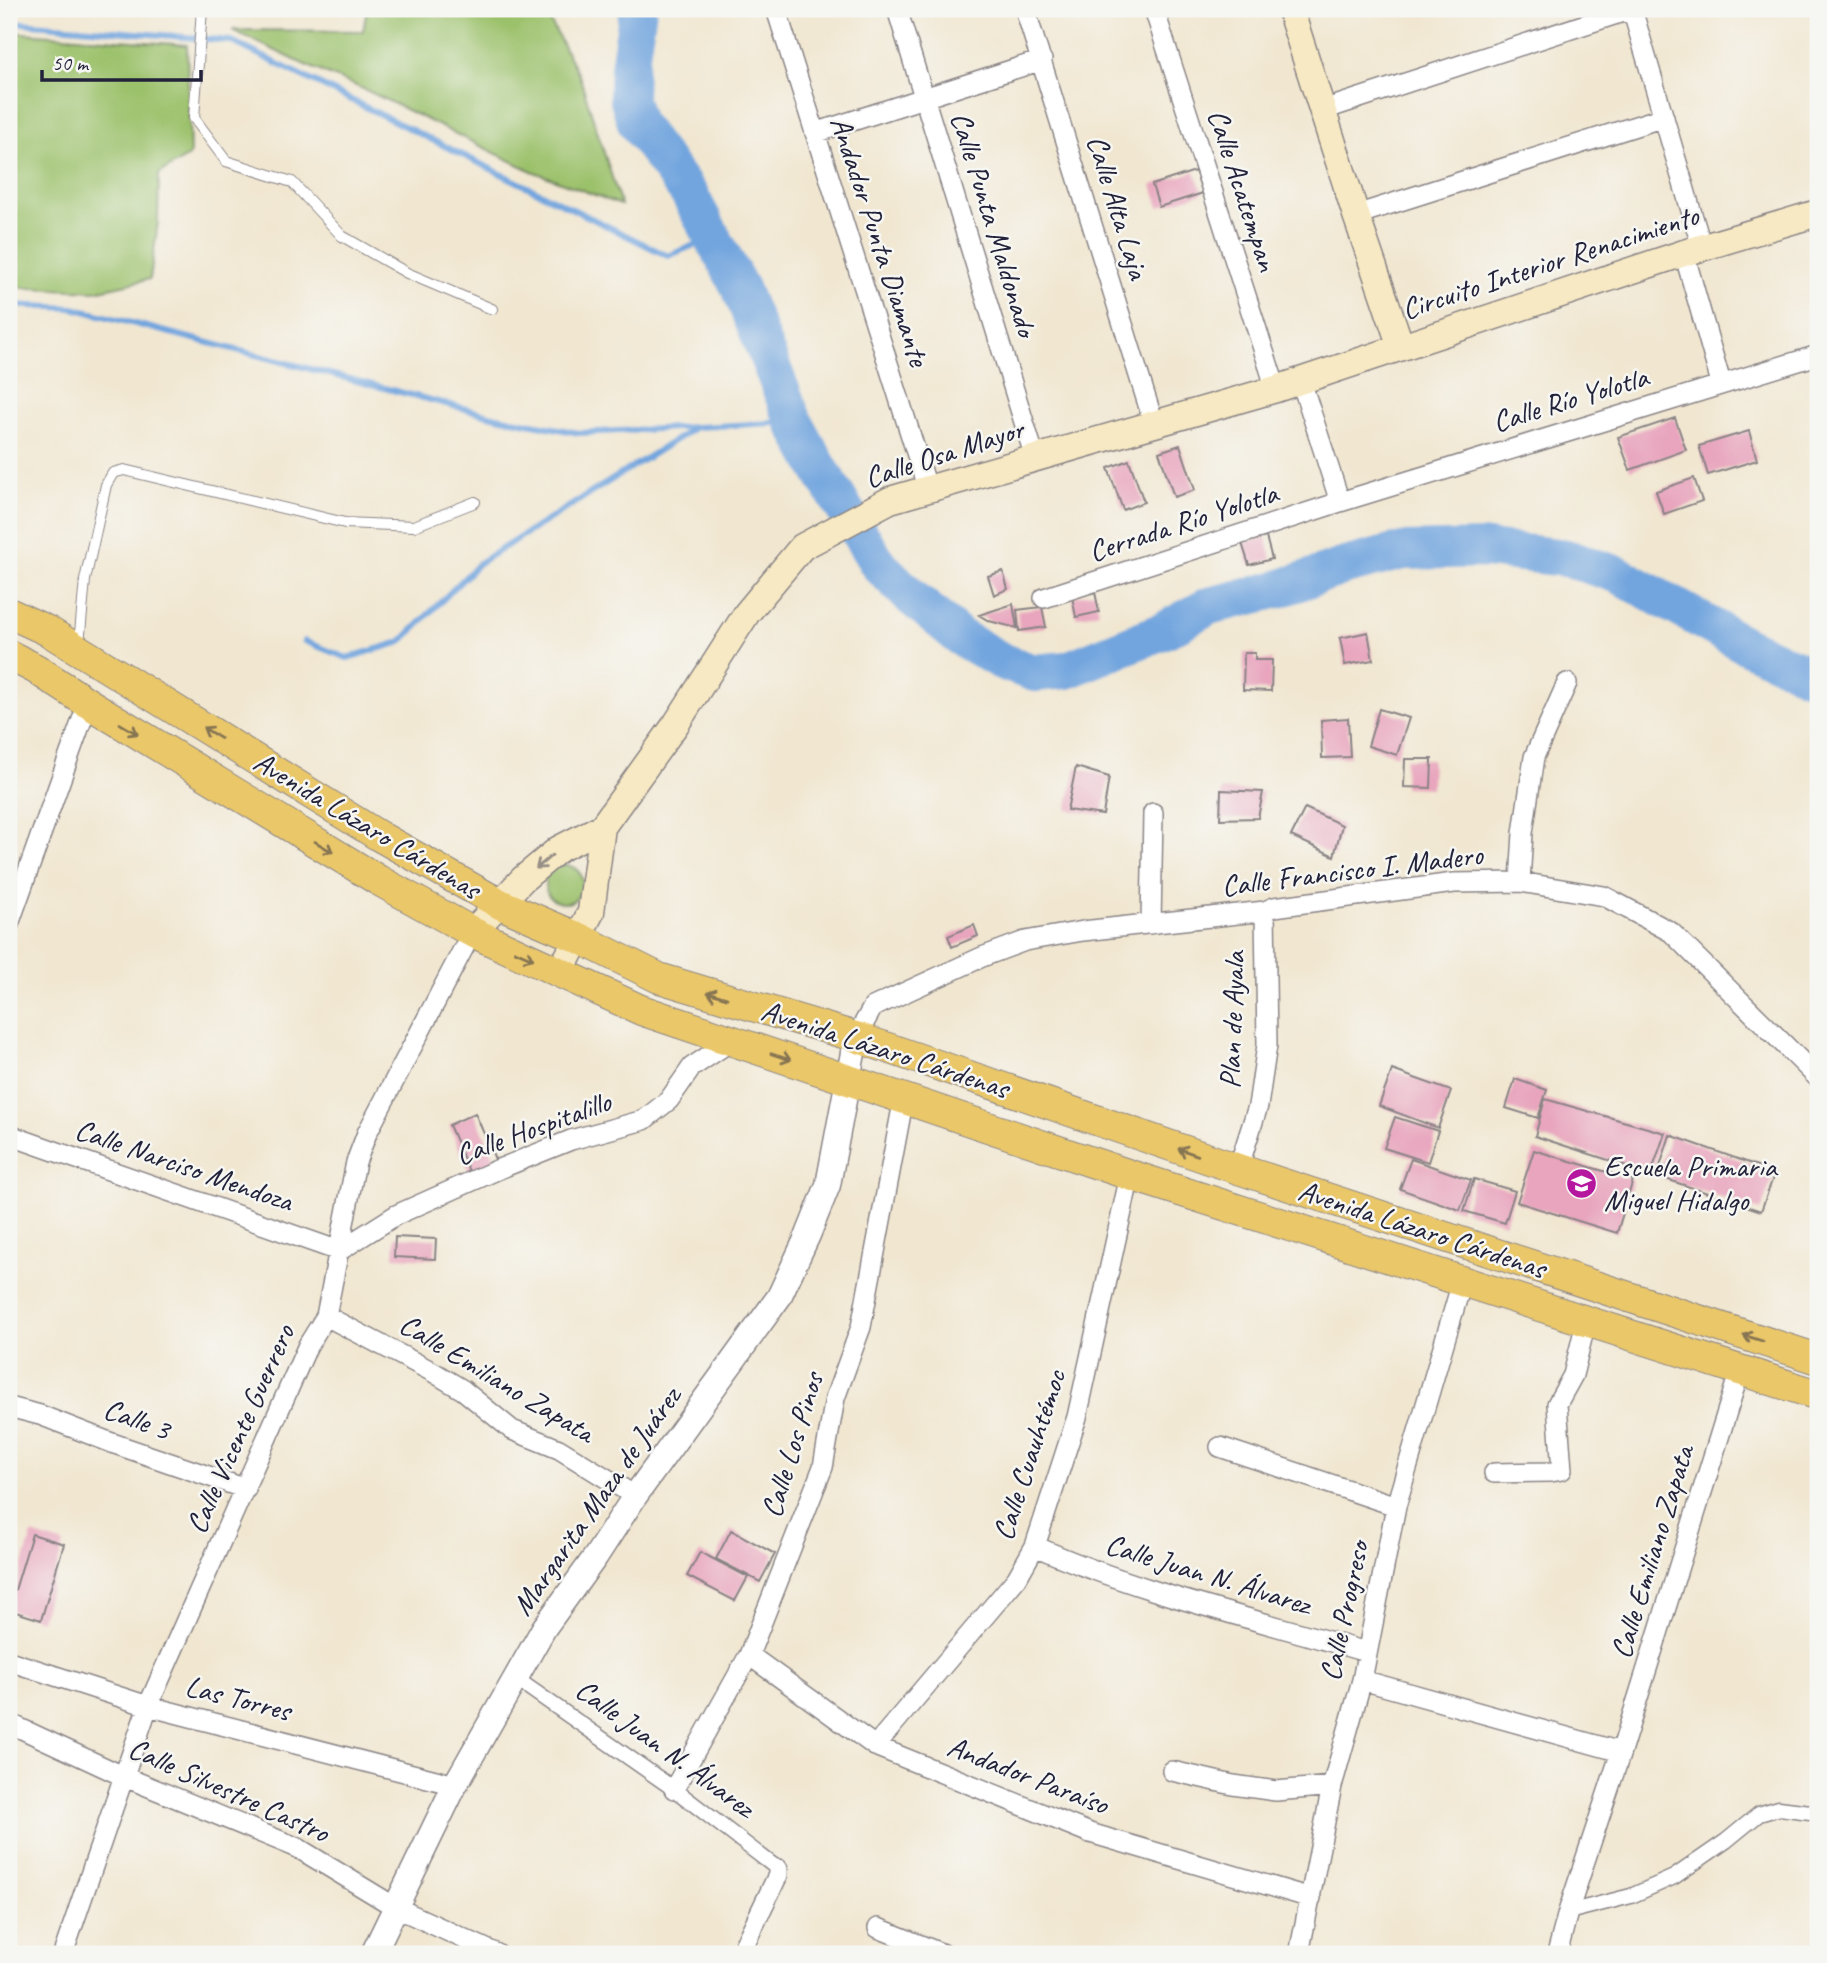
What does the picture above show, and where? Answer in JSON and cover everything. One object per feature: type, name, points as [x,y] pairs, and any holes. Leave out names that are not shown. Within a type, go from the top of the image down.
[{"type":"main road","name":"Circuito Interior Renacimiento","points":[[1290,9],[1401,347],[1818,213]]},
{"type":"main road","name":"Calle Osa Mayor","points":[[472,932],[523,879],[559,849],[602,827],[676,724],[747,613],[802,547],[890,500],[1288,385],[1401,347]]},
{"type":"main road","name":"Avenida Lázaro Cárdenas","points":[[9,613],[48,631],[379,836],[500,904],[659,978],[856,1037],[1238,1169],[1818,1359]]},
{"type":"main road","name":"Avenida Lázaro Cárdenas","points":[[9,655],[36,669],[88,704],[378,880],[472,932],[641,1010],[1130,1175],[1818,1395]]},
{"type":"main road","name":"Calle Osa Mayor","points":[[560,972],[591,912],[602,827]]},
{"type":"street","name":"Andador Punta Diamante","points":[[776,9],[928,490]]},
{"type":"street","name":"Calle Punta Maldonado","points":[[897,9],[1035,458]]},
{"type":"street","name":"Calle Alta Laja","points":[[1025,9],[1154,424]]},
{"type":"street","name":"Calle Acatempan","points":[[1154,9],[1288,385],[1340,502]]},
{"type":"street","points":[[1323,110],[1632,9],[1664,117],[1721,383]]},
{"type":"street","points":[[815,132],[1042,60]]},
{"type":"street","points":[[1356,215],[1664,117]]},
{"type":"street","name":"Calle Río Yolotla","points":[[1340,502],[1818,355]]},
{"type":"street","name":"Cerrada Río Yolotla","points":[[1044,598],[1340,502]]},
{"type":"street","points":[[1520,881],[1523,833],[1534,757],[1567,683]]},
{"type":"street","points":[[9,924],[88,704]]},
{"type":"street","points":[[1151,924],[1153,813]]},
{"type":"street","name":"Calle Francisco I. Madero","points":[[856,1037],[873,1007],[982,957],[1025,941],[1083,930],[1265,911],[1274,907],[1454,883],[1520,881],[1604,896],[1671,932],[1818,1078]]},
{"type":"street","name":"Plan de Ayala","points":[[1238,1169],[1258,1106],[1267,1045],[1265,911]]},
{"type":"street","name":"Calle Vicente Guerrero","points":[[63,1954],[148,1706],[308,1345],[326,1315],[356,1162],[367,1133],[472,932]]},
{"type":"street","name":"Margarita Maza de Juárez","points":[[373,1954],[455,1785],[544,1628],[635,1496],[779,1297],[828,1185],[856,1037]]},
{"type":"street","name":"Calle Hospitalillo","points":[[340,1251],[396,1215],[499,1168],[571,1140],[644,1120],[669,1100],[692,1067],[731,1041]]},
{"type":"street","name":"Calle Los Pinos","points":[[674,1789],[748,1655],[823,1467],[835,1398],[861,1327],[904,1097]]},
{"type":"street","name":"Calle Narciso Mendoza","points":[[9,1135],[340,1251]]},
{"type":"street","name":"Calle Cuauhtémoc","points":[[875,1746],[1017,1578],[1035,1546],[1077,1417],[1130,1175]]},
{"type":"street","name":"Calle Progreso","points":[[1298,1954],[1332,1786],[1362,1680],[1396,1506],[1462,1282]]},
{"type":"street","name":"Calle Emiliano Zapata","points":[[326,1315],[463,1390],[512,1430],[559,1449],[635,1496]]},
{"type":"street","points":[[1494,1473],[1562,1470],[1557,1404],[1573,1375],[1586,1322]]},
{"type":"street","name":"Calle Emiliano Zapata","points":[[1558,1954],[1568,1912],[1621,1752],[1740,1370]]},
{"type":"street","name":"Calle 3","points":[[9,1407],[40,1415],[246,1489]]},
{"type":"street","points":[[1220,1447],[1396,1506]]},
{"type":"street","name":"Calle Juan N. Álvarez","points":[[1035,1546],[1079,1566],[1366,1652]]},
{"type":"street","name":"Andador Paraíso","points":[[748,1655],[875,1746],[1090,1833],[1311,1898]]},
{"type":"street","name":"Las Torres","points":[[9,1661],[148,1706],[455,1785]]},
{"type":"street","name":"Calle Juan N. Álvarez","points":[[515,1678],[674,1789],[778,1869]]},
{"type":"street","points":[[1362,1680],[1621,1752]]},
{"type":"street","name":"Calle Silvestre Castro","points":[[9,1723],[125,1777],[298,1848],[395,1907],[498,1954]]},
{"type":"street","points":[[1172,1771],[1233,1785],[1276,1791],[1332,1786]]},
{"type":"street","points":[[1568,1912],[1631,1896],[1674,1877],[1759,1814],[1779,1808],[1818,1813]]},
{"type":"street","points":[[740,1954],[778,1875],[778,1869]]},
{"type":"street","points":[[878,1928],[943,1954]]},
{"type":"lane","points":[[202,9],[194,118],[226,161],[292,182],[342,236],[407,273],[492,309]]},
{"type":"lane","points":[[79,650],[85,580],[106,485],[113,473],[124,470],[345,523],[414,526],[475,502]]},
{"type":"green space","points":[[367,9],[544,9],[580,78],[621,205],[532,171],[368,91],[232,30],[363,31]]},
{"type":"green space","points":[[9,32],[187,45],[190,155],[159,174],[158,222],[150,279],[95,291],[9,287]]},
{"type":"green space","points":[[564,865],[577,871],[583,884],[577,897],[564,903],[551,897],[545,884],[551,871]]},
{"type":"building","points":[[1195,171],[1203,193],[1159,207],[1152,185]]},
{"type":"building","points":[[1675,418],[1686,450],[1630,470],[1618,437]]},
{"type":"building","points":[[1749,431],[1757,460],[1708,475],[1699,446]]},
{"type":"building","points":[[1180,445],[1195,490],[1174,497],[1159,452]]},
{"type":"building","points":[[1129,460],[1144,502],[1123,510],[1108,468]]},
{"type":"building","points":[[1694,478],[1702,501],[1664,514],[1656,491]]},
{"type":"building","points":[[1266,537],[1272,559],[1249,565],[1242,543]]},
{"type":"building","points":[[1003,571],[1008,589],[994,595],[988,576]]},
{"type":"building","points":[[1095,592],[1099,612],[1076,617],[1072,597]]},
{"type":"building","points":[[1013,604],[1017,628],[989,621],[979,615]]},
{"type":"building","points":[[1042,607],[1046,627],[1019,631],[1017,610]]},
{"type":"building","points":[[1368,632],[1373,660],[1345,665],[1340,638]]},
{"type":"building","points":[[1244,653],[1255,653],[1255,660],[1272,660],[1271,691],[1243,690]]},
{"type":"building","points":[[1379,709],[1409,718],[1397,755],[1368,746]]},
{"type":"building","points":[[1348,718],[1350,757],[1322,758],[1321,720]]},
{"type":"building","points":[[1405,759],[1432,759],[1431,788],[1404,787]]},
{"type":"building","points":[[1076,767],[1109,777],[1103,815],[1067,810]]},
{"type":"building","points":[[1221,790],[1263,792],[1258,818],[1220,819]]},
{"type":"building","points":[[1305,808],[1342,825],[1334,856],[1291,836]]},
{"type":"building","points":[[974,925],[978,936],[952,947],[948,936]]},
{"type":"building","points":[[1392,1070],[1451,1091],[1438,1128],[1379,1106]]},
{"type":"building","points":[[1515,1079],[1547,1090],[1538,1118],[1506,1108]]},
{"type":"building","points":[[1545,1099],[1665,1133],[1651,1174],[1535,1136]]},
{"type":"building","points":[[475,1113],[498,1166],[472,1178],[449,1125]]},
{"type":"building","points":[[1395,1117],[1438,1131],[1428,1162],[1384,1148]]},
{"type":"building","points":[[1670,1135],[1775,1172],[1761,1211],[1657,1176]]},
{"type":"building","points":[[1534,1150],[1633,1180],[1617,1233],[1517,1202]]},
{"type":"building","points":[[1411,1159],[1471,1180],[1460,1210],[1400,1189]]},
{"type":"building","points":[[1474,1179],[1515,1191],[1505,1223],[1464,1211]]},
{"type":"building","points":[[395,1237],[436,1239],[435,1259],[394,1257]]},
{"type":"building","points":[[731,1530],[775,1554],[760,1582],[716,1559]]},
{"type":"building","points":[[32,1534],[64,1544],[41,1620],[9,1610],[9,1599],[12,1590],[15,1590]]},
{"type":"building","points":[[700,1552],[748,1577],[735,1601],[687,1576]]},
{"type":"waterway","points":[[638,9],[629,68],[628,97],[636,123],[689,194],[740,288],[794,422],[817,464],[878,564],[910,596],[960,637],[1001,661],[1034,673],[1067,670],[1165,630],[1209,606],[1279,589],[1345,566],[1403,551],[1487,549],[1566,558],[1619,575],[1747,646],[1818,679]]},
{"type":"waterway","points":[[9,22],[231,41],[668,256],[711,238]]},
{"type":"waterway","points":[[9,305],[73,308],[497,417],[579,433],[696,427]]},
{"type":"waterway","points":[[304,641],[347,658],[401,642],[479,563],[696,427],[794,422]]},
{"type":"place","name":"Escuela Primaria Miguel Hidalgo","points":[[1581,1183]]}]
